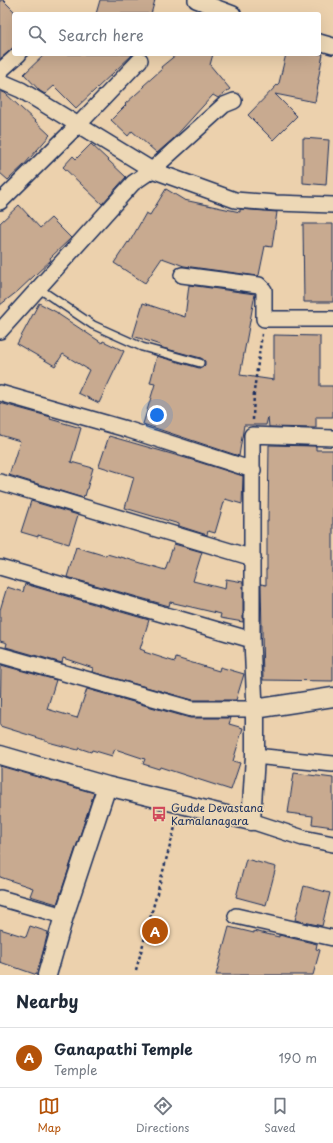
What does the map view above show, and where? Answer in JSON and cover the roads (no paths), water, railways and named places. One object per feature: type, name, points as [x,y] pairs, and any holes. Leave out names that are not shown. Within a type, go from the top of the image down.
[{"type":"street","points":[[196,0],[228,12]]},
{"type":"street","points":[[321,43],[333,46]]},
{"type":"street","points":[[0,71],[17,56]]},
{"type":"street","points":[[0,202],[78,125],[140,60]]},
{"type":"street","points":[[0,81],[21,90],[152,170],[235,200],[333,205]]},
{"type":"street","points":[[0,331],[133,183],[152,170],[224,105],[234,101]]},
{"type":"street","points":[[182,275],[259,285],[264,290],[264,319],[333,319]]},
{"type":"street","points":[[0,393],[126,429],[253,470]]},
{"type":"street","points":[[250,821],[255,756],[255,709],[252,640],[252,435],[333,438]]},
{"type":"street","points":[[0,482],[252,558]]},
{"type":"street","points":[[0,567],[252,640]]},
{"type":"street","points":[[0,655],[192,709],[255,709],[333,697]]},
{"type":"street","points":[[0,754],[107,786],[250,821],[303,838],[333,844]]},
{"type":"street","points":[[255,756],[333,764]]},
{"type":"street","points":[[47,975],[64,916],[107,786]]},
{"type":"street","points":[[0,898],[64,916]]},
{"type":"street","points":[[236,916],[333,938]]},
{"type":"lane","points":[[38,288],[93,325],[142,347],[200,364]]},
{"type":"place","name":"Gudde Devastana Kamalanagara","points":[[159,814]]},
{"type":"place","name":"Ganapathi Temple","points":[[155,931]]}]
